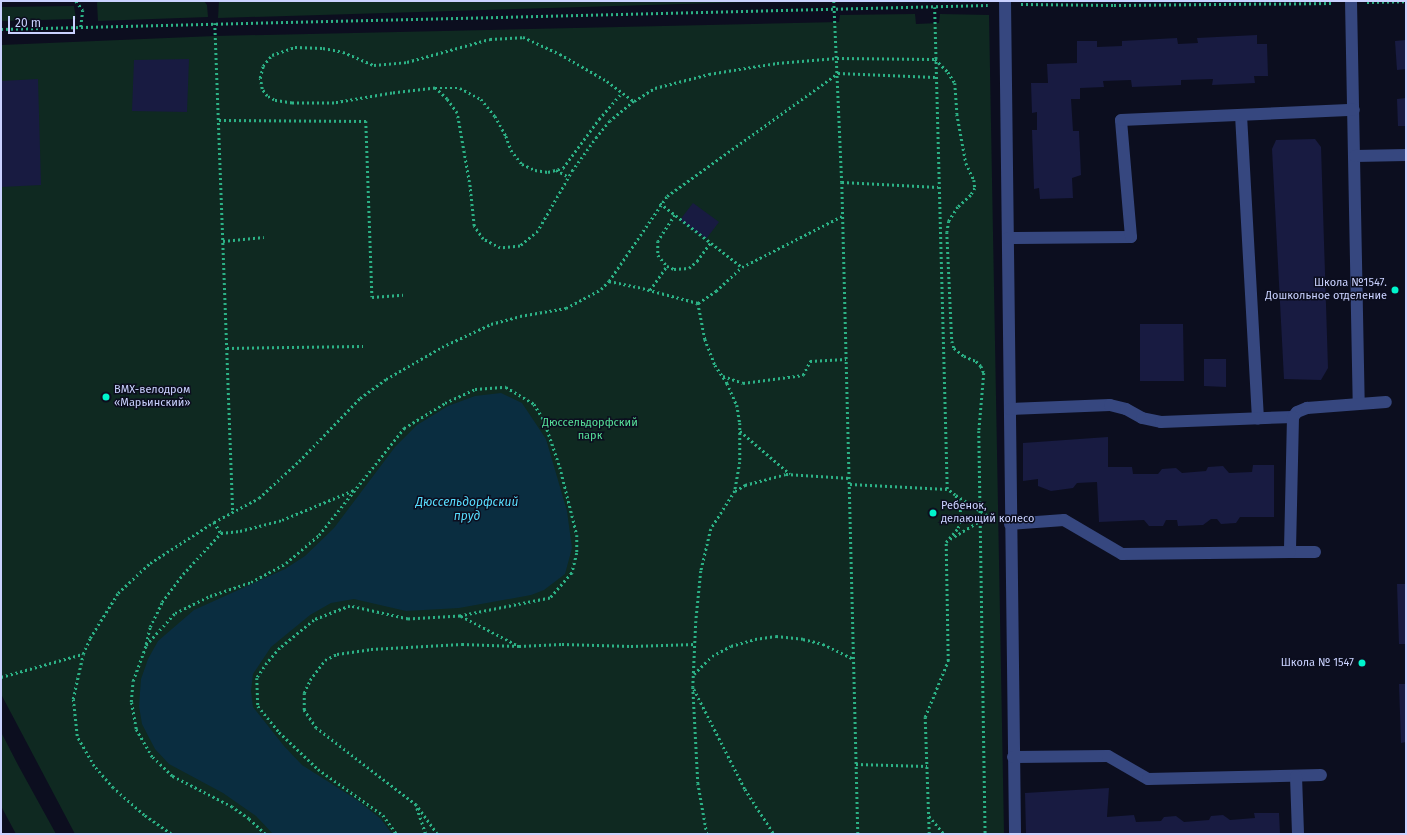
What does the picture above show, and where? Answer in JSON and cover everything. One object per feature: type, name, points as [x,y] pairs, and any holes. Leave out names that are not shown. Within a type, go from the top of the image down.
[{"type":"lane","points":[[1351,2],[1359,403]]},
{"type":"lane","points":[[1005,3],[1014,834]]},
{"type":"lane","points":[[1008,238],[1131,237],[1121,120],[1354,110]]},
{"type":"lane","points":[[1241,115],[1258,419]]},
{"type":"lane","points":[[1355,156],[1406,154]]},
{"type":"lane","points":[[1290,552],[1293,417],[1297,412],[1307,408],[1386,402]]},
{"type":"lane","points":[[1010,409],[1110,405],[1126,409],[1142,418],[1160,422],[1293,417]]},
{"type":"lane","points":[[1010,520],[1064,520],[1122,554],[1315,552]]},
{"type":"lane","points":[[1013,757],[1108,756],[1148,779],[1321,775]]},
{"type":"lane","points":[[1296,776],[1298,834]]},
{"type":"path","points":[[1,1],[20,1]]},
{"type":"path","points":[[76,1],[83,10],[81,27]]},
{"type":"path","points":[[834,1],[842,182],[858,834]]},
{"type":"path","points":[[1,30],[215,23],[834,8],[934,7],[1005,3],[1114,5],[1406,1]]},
{"type":"path","points":[[934,7],[947,489]]},
{"type":"path","points":[[215,23],[233,512]]},
{"type":"path","points":[[622,93],[598,119],[563,168],[548,172],[535,170],[522,164],[511,150],[506,136],[495,116],[481,99],[460,88],[435,88],[392,93],[334,103],[292,103],[274,100],[267,96],[262,89],[260,78],[262,66],[272,55],[295,47],[323,48],[344,52],[374,65],[407,62],[490,39],[523,37],[560,54],[607,81],[634,101]]},
{"type":"path","points":[[435,88],[447,99],[457,113],[470,187],[474,226],[483,239],[500,248],[520,246],[538,231],[569,177],[610,121],[634,101],[655,88],[709,74],[777,63],[837,58],[935,59],[948,72],[955,83],[957,114],[966,163],[974,180],[975,188],[971,195],[958,207],[951,217],[947,232],[954,348],[964,356],[976,360],[984,373],[979,431],[985,834]]},
{"type":"path","points":[[171,834],[144,815],[113,788],[94,766],[77,736],[73,698],[83,654],[90,638],[118,593],[150,563],[214,522],[259,498],[299,461],[360,398],[386,379],[442,347],[491,324],[520,316],[566,308],[601,289],[609,281],[660,204],[667,196],[838,73],[935,77]]},
{"type":"path","points":[[219,120],[366,121],[372,297],[403,295]]},
{"type":"path","points":[[556,170],[569,177]]},
{"type":"path","points":[[842,182],[938,187]]},
{"type":"path","points":[[660,204],[742,267]]},
{"type":"path","points":[[675,215],[658,241],[658,255],[667,266],[682,270],[689,268],[697,261],[710,243]]},
{"type":"path","points":[[609,281],[698,303],[716,291],[742,267],[842,216]]},
{"type":"path","points":[[223,241],[264,237]]},
{"type":"path","points":[[650,290],[667,266]]},
{"type":"path","points":[[698,303],[704,339],[715,365],[737,405],[740,431],[740,462],[735,491],[711,529],[701,572],[693,687],[698,783],[707,834]]},
{"type":"path","points":[[227,348],[363,346]]},
{"type":"path","points":[[722,376],[743,383],[803,375],[810,361],[846,359]]},
{"type":"path","points":[[146,645],[175,613],[210,596],[251,582],[286,564],[319,536],[404,428],[445,403],[475,388],[506,387],[534,404],[544,420],[570,502],[577,535],[578,553],[572,573],[550,598],[460,616],[408,619],[350,606],[314,620],[280,648],[257,678],[258,706],[278,732],[318,769],[382,815],[397,834]]},
{"type":"path","points":[[740,431],[791,474]]},
{"type":"path","points":[[735,491],[745,484],[791,474],[850,478]]},
{"type":"path","points":[[850,484],[947,489],[988,516],[1010,520]]},
{"type":"path","points":[[929,834],[925,717],[948,661],[946,542],[958,528],[961,508],[955,495],[947,489]]},
{"type":"path","points":[[265,834],[250,819],[232,806],[172,776],[152,757],[136,729],[131,702],[133,681],[146,645],[150,627],[162,602],[183,574],[221,533],[240,531],[282,520],[355,490]]},
{"type":"path","points":[[946,542],[988,516]]},
{"type":"path","points":[[214,522],[221,533]]},
{"type":"path","points":[[460,616],[519,646]]},
{"type":"path","points":[[694,674],[712,656],[731,646],[755,639],[776,636],[803,639],[823,644],[854,659]]},
{"type":"path","points":[[437,834],[416,805],[316,728],[304,710],[304,693],[310,680],[325,660],[337,654],[371,649],[462,644],[519,646],[562,644],[631,646],[696,644]]},
{"type":"path","points":[[1,677],[83,654]]},
{"type":"path","points":[[693,687],[745,789],[774,834]]},
{"type":"path","points":[[856,764],[927,766]]},
{"type":"path","points":[[416,805],[426,834]]},
{"type":"path","points":[[929,815],[944,834]]},
{"type":"green space","points":[[98,1],[204,1],[207,5],[208,17],[98,21]]},
{"type":"green space","points":[[219,1],[779,1],[218,18]]},
{"type":"green space","points":[[74,6],[76,19],[1,21],[1,7]]},
{"type":"green space","name":"Дюссельдорфский парк","points":[[915,14],[916,24],[939,23],[940,14],[989,15],[1004,834],[75,834],[1,694],[1,45],[215,36],[839,22],[840,15]]},
{"type":"green space","points":[[1,732],[56,834],[16,834],[1,806]]},
{"type":"water","name":"Дюссельдорфский пруд","points":[[501,393],[522,403],[546,439],[567,511],[572,548],[565,574],[544,590],[531,595],[459,608],[406,611],[354,599],[331,603],[310,615],[271,647],[253,674],[251,691],[253,707],[284,746],[302,765],[357,800],[381,819],[392,834],[273,834],[256,816],[223,793],[169,764],[155,749],[142,724],[139,706],[141,679],[148,659],[158,641],[194,610],[285,569],[305,556],[334,528],[395,447],[417,425],[448,406],[475,396]]},
{"type":"building","points":[[1257,35],[1257,44],[1267,44],[1268,76],[1254,76],[1255,83],[1212,85],[1213,79],[1181,80],[1181,85],[1132,87],[1131,80],[1103,81],[1104,87],[1080,88],[1080,99],[1071,99],[1073,131],[1079,131],[1081,175],[1072,178],[1073,198],[1040,199],[1039,188],[1034,189],[1032,130],[1037,130],[1037,112],[1032,113],[1031,83],[1048,83],[1047,64],[1077,63],[1077,41],[1097,41],[1097,47],[1122,46],[1122,41],[1177,38],[1178,44],[1198,43],[1197,38]]},
{"type":"building","points":[[1406,40],[1406,69],[1397,70],[1395,41]]},
{"type":"building","points":[[189,59],[187,112],[132,111],[134,60]]},
{"type":"building","points":[[38,79],[41,185],[1,187],[1,81]]},
{"type":"building","points":[[1406,98],[1406,126],[1398,126],[1397,99]]},
{"type":"building","points":[[1315,139],[1321,147],[1328,368],[1321,380],[1284,379],[1272,149],[1276,140]]},
{"type":"building","points":[[693,203],[719,222],[706,239],[680,220]]},
{"type":"building","points":[[1140,324],[1183,324],[1184,381],[1140,381]]},
{"type":"building","points":[[1204,359],[1226,359],[1226,387],[1204,386]]},
{"type":"building","points":[[1108,437],[1108,467],[1132,467],[1133,474],[1158,474],[1162,469],[1176,468],[1182,473],[1206,471],[1208,467],[1223,466],[1229,473],[1252,472],[1253,465],[1274,465],[1274,517],[1240,517],[1236,523],[1221,524],[1217,519],[1211,519],[1203,525],[1178,526],[1177,520],[1166,520],[1163,526],[1149,526],[1144,520],[1099,522],[1097,482],[1077,483],[1073,488],[1051,491],[1038,486],[1038,479],[1023,481],[1023,443]]},
{"type":"building","points":[[1397,584],[1406,584],[1406,644],[1399,644]]},
{"type":"building","points":[[1399,684],[1406,684],[1406,742],[1401,743]]},
{"type":"building","points":[[1109,788],[1107,817],[1134,815],[1136,822],[1161,821],[1164,817],[1176,816],[1184,822],[1209,820],[1211,816],[1223,815],[1230,820],[1255,818],[1254,813],[1279,813],[1280,834],[1026,834],[1025,793]]},
{"type":"place","name":"Школа №1547. Дошкольное отделение","points":[[1395,290]]},
{"type":"place","name":"BMX-велодром «Марьинский»","points":[[106,397]]},
{"type":"place","name":"Ребенок, делающий колесо","points":[[933,513]]},
{"type":"place","name":"Школа № 1547","points":[[1362,663]]}]
